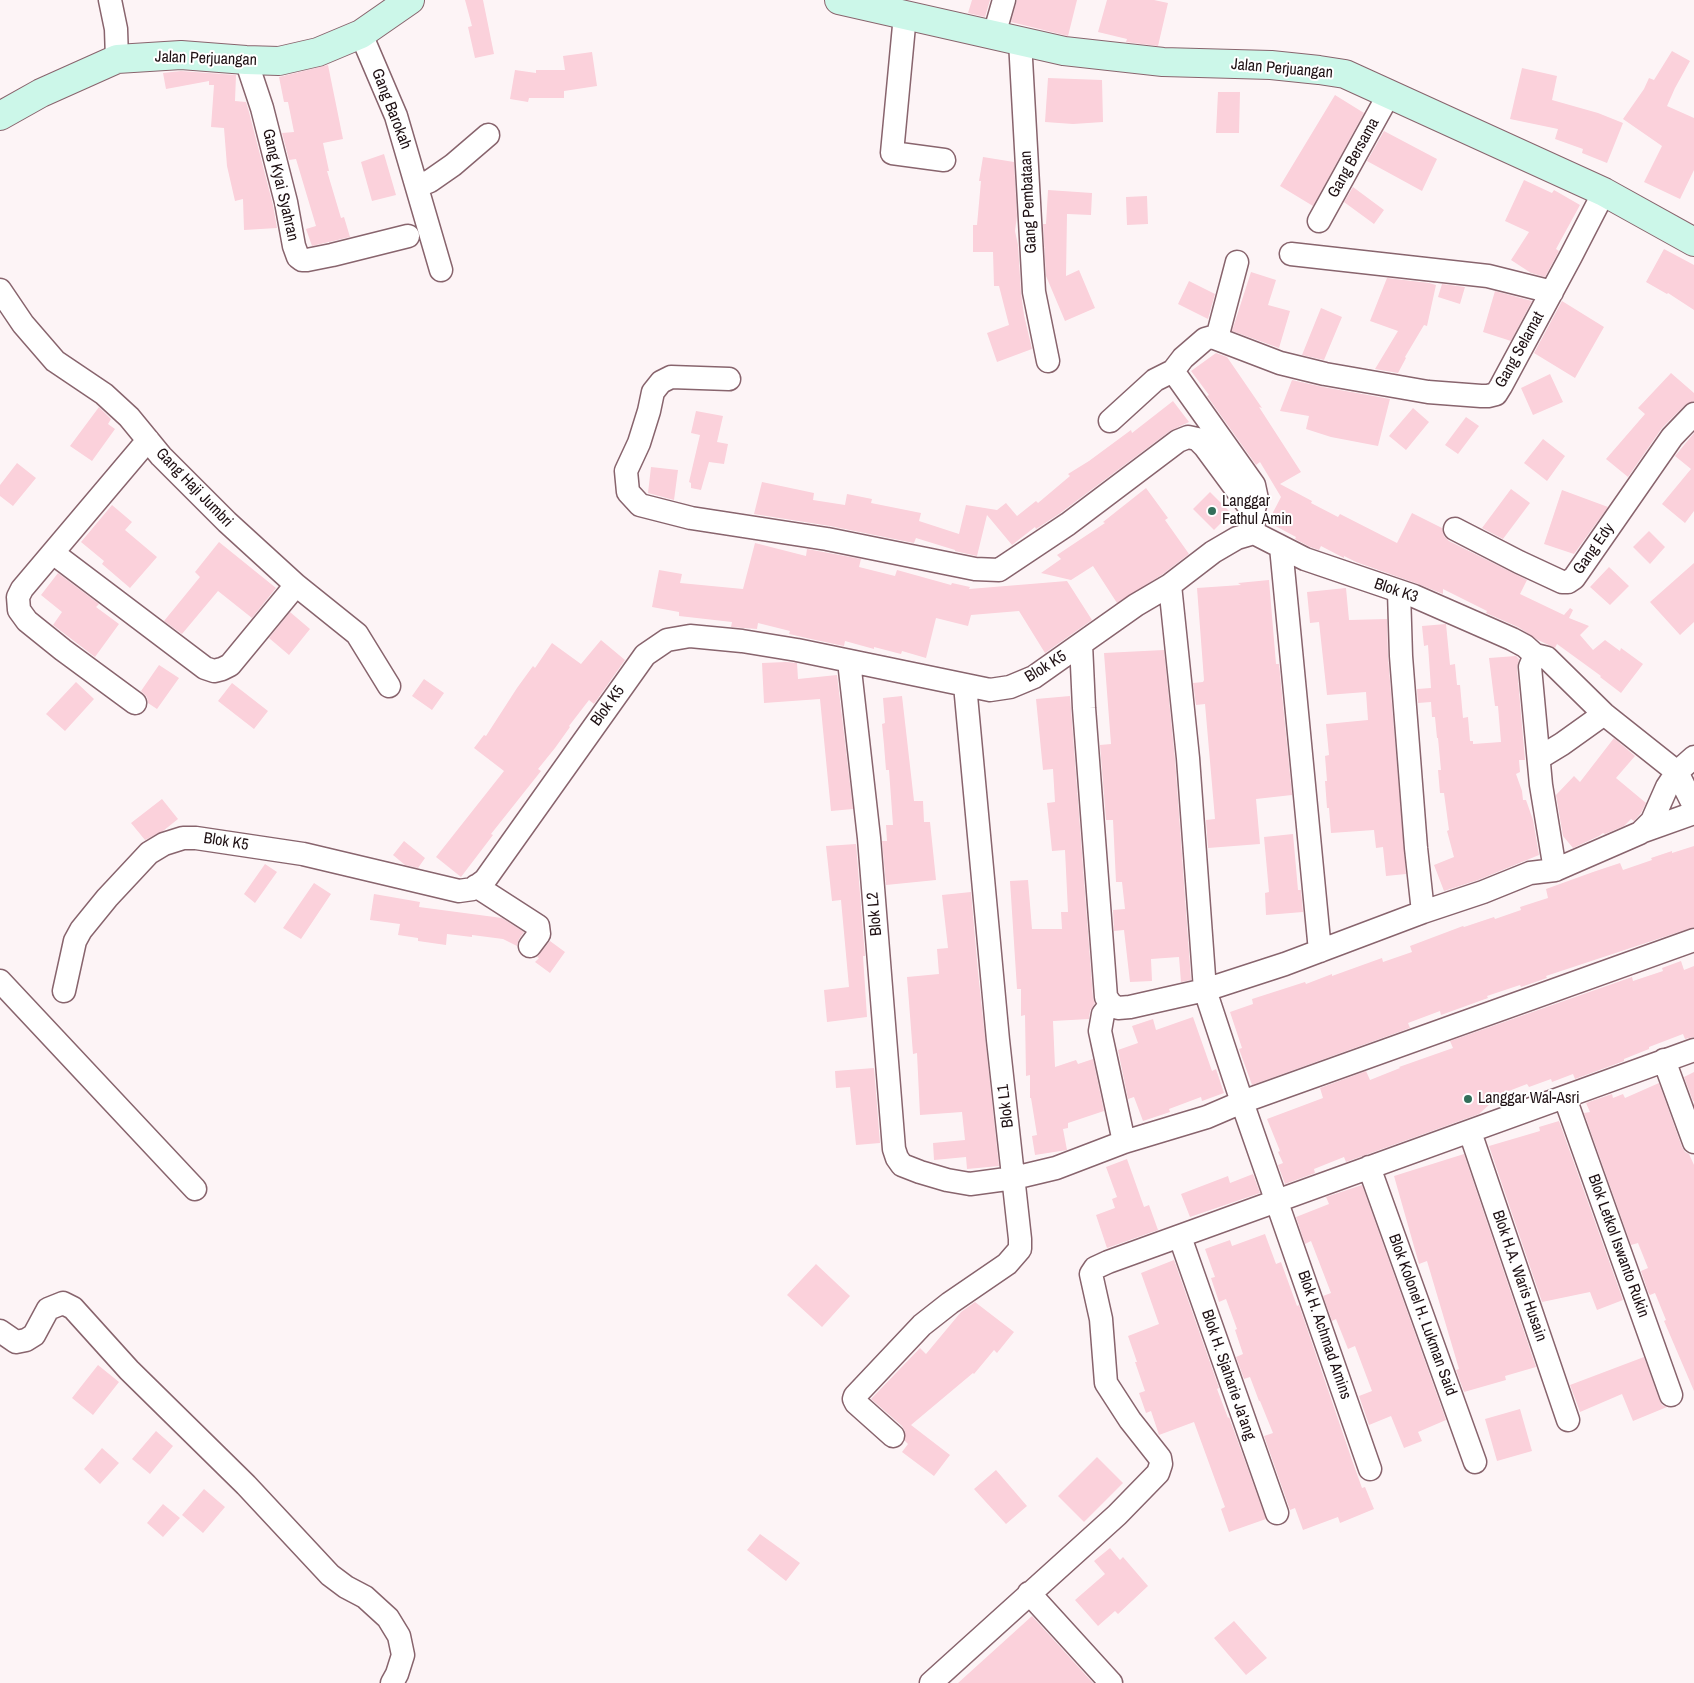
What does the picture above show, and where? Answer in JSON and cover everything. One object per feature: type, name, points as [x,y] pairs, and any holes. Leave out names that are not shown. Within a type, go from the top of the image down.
[{"type":"street","points":[[110,0],[116,29],[117,59]]},
{"type":"street","name":"Jalan Perjuangan","points":[[0,116],[41,93],[117,59],[181,55],[279,61],[318,52],[361,34],[410,0]]},
{"type":"street","name":"Jalan Perjuangan","points":[[839,0],[1064,50],[1162,62],[1271,66],[1345,74],[1604,192],[1694,242]]},
{"type":"street","points":[[994,35],[1004,0]]},
{"type":"street","points":[[905,15],[892,153],[944,160]]},
{"type":"street","name":"Gang Barokah","points":[[361,34],[396,116],[441,270]]},
{"type":"street","name":"Gang Pembataan","points":[[1020,41],[1034,292],[1048,361]]},
{"type":"street","name":"Gang Kyai Syahran","points":[[246,60],[262,108],[298,257],[302,260],[324,257],[408,236]]},
{"type":"street","name":"Gang Bersama","points":[[1319,221],[1389,94]]},
{"type":"street","points":[[418,186],[430,181],[453,165],[488,135]]},
{"type":"street","name":"Gang Selamat","points":[[1217,338],[1280,363],[1325,374],[1428,392],[1488,396],[1496,394],[1604,192]]},
{"type":"street","points":[[1291,254],[1488,276],[1552,292]]},
{"type":"street","points":[[1110,421],[1155,380],[1173,372],[1183,358],[1205,339],[1217,338],[1237,262]]},
{"type":"street","name":"Gang Haji Jumbri","points":[[0,290],[23,324],[54,361],[104,394],[129,417],[161,456],[227,522],[296,585],[357,634],[389,686]]},
{"type":"street","points":[[1173,372],[1254,486],[1258,499],[1254,522]]},
{"type":"street","points":[[729,379],[671,377],[661,382],[653,392],[639,443],[626,471],[628,492],[640,505],[691,518],[827,539],[975,570],[999,570],[1068,524],[1178,441],[1188,437],[1197,439],[1205,447],[1254,522]]},
{"type":"street","name":"Gang Edy","points":[[1454,529],[1562,582],[1568,582],[1574,578],[1672,437],[1694,414]]},
{"type":"street","points":[[135,703],[27,621],[19,610],[18,597],[148,440]]},
{"type":"street","name":"Blok K3","points":[[1254,522],[1281,547],[1305,559],[1414,596],[1512,639],[1536,655],[1547,658],[1604,714],[1677,772]]},
{"type":"street","name":"Blok K5","points":[[64,991],[75,941],[81,930],[106,898],[149,853],[164,844],[183,838],[196,838],[303,854],[460,891],[473,889],[485,880],[645,655],[667,640],[690,636],[742,641],[788,648],[965,686],[990,690],[1010,687],[1034,677],[1136,605],[1170,585],[1213,552],[1237,538],[1254,522]]},
{"type":"street","points":[[1281,547],[1320,951]]},
{"type":"street","points":[[53,553],[205,668],[214,671],[230,665],[296,585]]},
{"type":"street","name":"Blok H. Achmad Amins","points":[[1170,585],[1188,758],[1205,990],[1370,1469]]},
{"type":"street","points":[[1399,592],[1401,656],[1423,912]]},
{"type":"street","points":[[1081,644],[1106,997],[1111,1004],[1118,1008],[1205,990],[1320,951],[1530,873],[1554,870],[1640,833],[1694,813]]},
{"type":"street","points":[[1536,655],[1530,667],[1544,813],[1554,870]]},
{"type":"street","name":"Blok L2","points":[[849,661],[869,838],[894,1148],[897,1158],[902,1165],[910,1169],[947,1180],[970,1184],[1014,1178]]},
{"type":"street","name":"Blok L1","points":[[893,1436],[856,1403],[855,1396],[922,1325],[1015,1257],[1020,1249],[997,1031],[965,686]]},
{"type":"street","points":[[1539,758],[1604,714]]},
{"type":"street","points":[[1640,833],[1652,821],[1667,787],[1677,772],[1694,757]]},
{"type":"street","points":[[1677,772],[1694,806]]},
{"type":"street","points":[[476,886],[538,926],[539,934],[530,946]]},
{"type":"street","points":[[1014,1178],[1056,1168],[1124,1142],[1207,1117],[1242,1102],[1694,940]]},
{"type":"street","points":[[0,981],[195,1188]]},
{"type":"street","points":[[1111,1004],[1102,1014],[1100,1031],[1124,1142]]},
{"type":"street","points":[[931,1683],[1117,1515],[1158,1474],[1161,1464],[1160,1458],[1130,1420],[1106,1382],[1101,1319],[1091,1274],[1095,1268],[1694,1050]]},
{"type":"street","points":[[1664,1060],[1694,1142]]},
{"type":"street","name":"Blok Letkol Iswanto Rukin","points":[[1565,1098],[1671,1395]]},
{"type":"street","name":"Blok H.A. Waris Husain","points":[[1470,1132],[1568,1420]]},
{"type":"street","name":"Blok Kolonel H. Lukman Said","points":[[1369,1167],[1475,1462]]},
{"type":"street","name":"Blok H. Sjaharie Ja'ang","points":[[1180,1237],[1277,1513]]},
{"type":"street","points":[[0,1331],[16,1342],[26,1340],[34,1334],[48,1309],[62,1302],[73,1308],[129,1370],[246,1485],[330,1575],[346,1587],[365,1597],[388,1618],[399,1636],[403,1655],[392,1683]]},
{"type":"street","points":[[1029,1593],[1111,1683]]},
{"type":"building","points":[[465,0],[483,0],[494,54],[475,58],[468,27],[472,26]]},
{"type":"building","points":[[972,0],[990,0],[985,17],[968,13]]},
{"type":"building","points":[[1017,0],[1077,0],[1068,36],[1011,22]]},
{"type":"building","points":[[1107,0],[1154,0],[1168,3],[1158,46],[1126,42],[1127,39],[1098,32]]},
{"type":"building","points":[[1672,51],[1690,61],[1667,106],[1694,118],[1694,170],[1680,199],[1644,182],[1662,146],[1623,119],[1644,89],[1649,78],[1654,80]]},
{"type":"building","points":[[592,52],[597,86],[564,91],[564,98],[529,98],[528,102],[510,99],[515,70],[536,73],[536,70],[565,70],[563,56]]},
{"type":"building","points":[[328,65],[343,139],[323,143],[329,171],[327,171],[341,218],[344,217],[350,237],[312,246],[306,229],[316,226],[296,159],[289,160],[282,133],[294,132],[288,102],[284,102],[279,77]]},
{"type":"building","points":[[1522,68],[1557,76],[1552,100],[1598,113],[1623,123],[1607,163],[1582,153],[1583,149],[1555,139],[1558,129],[1510,119]]},
{"type":"building","points":[[181,71],[236,75],[235,101],[246,102],[273,205],[277,228],[244,230],[243,199],[235,201],[227,166],[224,128],[211,127],[214,85],[209,85],[209,81],[166,89],[163,73]]},
{"type":"building","points":[[1048,78],[1102,80],[1103,122],[1073,124],[1045,122]]},
{"type":"building","points":[[1218,92],[1240,92],[1239,133],[1216,133]]},
{"type":"building","points":[[1335,95],[1364,113],[1313,206],[1280,186]]},
{"type":"building","points":[[1384,131],[1437,159],[1422,191],[1367,161]]},
{"type":"building","points":[[384,154],[396,195],[372,201],[361,162]]},
{"type":"building","points":[[983,157],[1014,162],[1017,216],[1015,231],[1024,315],[1032,349],[997,362],[987,333],[1009,325],[999,286],[994,286],[993,252],[973,252],[973,225],[977,225],[981,181],[979,181]]},
{"type":"building","points":[[1524,180],[1552,193],[1554,190],[1580,205],[1556,249],[1559,251],[1545,277],[1531,273],[1511,260],[1529,232],[1505,221]]},
{"type":"building","points":[[1353,187],[1384,210],[1374,224],[1344,202]]},
{"type":"building","points":[[1048,190],[1092,193],[1091,215],[1067,214],[1066,276],[1079,270],[1095,308],[1065,321],[1046,276],[1043,224],[1046,224]]},
{"type":"building","points":[[1147,196],[1148,224],[1127,225],[1126,197]]},
{"type":"building","points":[[1664,249],[1694,265],[1694,310],[1668,293],[1646,282]]},
{"type":"building","points":[[1251,272],[1276,280],[1268,305],[1290,311],[1279,348],[1232,331]]},
{"type":"building","points":[[1387,278],[1436,285],[1427,326],[1424,325],[1398,373],[1375,369],[1398,331],[1370,321]]},
{"type":"building","points":[[1189,281],[1215,294],[1208,319],[1178,304]]},
{"type":"building","points":[[1442,284],[1465,287],[1460,304],[1438,297]]},
{"type":"building","points":[[1495,291],[1532,301],[1511,341],[1483,332]]},
{"type":"building","points":[[1562,301],[1604,327],[1575,378],[1534,353]]},
{"type":"building","points":[[1321,308],[1342,317],[1324,360],[1302,355]]},
{"type":"building","points":[[1216,353],[1227,357],[1262,408],[1259,407],[1301,472],[1280,484],[1338,517],[1340,514],[1397,543],[1412,513],[1442,528],[1444,536],[1449,541],[1527,580],[1520,594],[1564,615],[1570,608],[1573,610],[1569,618],[1589,626],[1580,635],[1593,650],[1605,640],[1620,651],[1621,648],[1643,664],[1621,693],[1557,644],[1555,648],[1538,640],[1518,627],[1486,613],[1487,611],[1443,589],[1443,594],[1344,556],[1344,558],[1321,546],[1319,550],[1310,547],[1268,522],[1281,497],[1260,462],[1256,465],[1191,371]]},
{"type":"building","points":[[1671,373],[1694,393],[1694,401],[1685,405],[1662,428],[1628,477],[1606,459],[1645,414],[1638,408]]},
{"type":"building","points":[[1550,374],[1563,402],[1533,415],[1521,388]]},
{"type":"building","points":[[1292,380],[1390,399],[1378,446],[1331,437],[1306,429],[1309,416],[1280,411]]},
{"type":"building","points":[[1173,401],[1189,422],[1170,431],[1059,514],[1036,529],[1035,527],[1012,545],[987,515],[977,556],[916,538],[914,543],[830,526],[754,514],[762,482],[814,493],[813,500],[845,505],[847,494],[872,499],[871,503],[921,513],[919,521],[959,534],[966,505],[997,510],[1006,503],[1017,516],[1036,501],[1038,503],[1070,476],[1068,474],[1131,430],[1132,433]]},
{"type":"building","points":[[99,407],[111,419],[108,424],[115,429],[92,461],[70,446]]},
{"type":"building","points":[[1413,408],[1429,422],[1406,450],[1389,436]]},
{"type":"building","points":[[696,411],[723,416],[717,442],[728,444],[724,464],[709,462],[701,490],[691,488],[691,483],[689,482],[700,435],[691,433]]},
{"type":"building","points":[[1466,417],[1479,426],[1458,454],[1445,445]]},
{"type":"building","points":[[1694,433],[1694,511],[1685,523],[1662,504],[1691,469],[1675,456]]},
{"type":"building","points":[[1543,439],[1565,456],[1547,481],[1524,463]]},
{"type":"building","points":[[17,463],[36,478],[13,506],[0,496],[0,485]]},
{"type":"building","points":[[651,467],[678,470],[674,500],[648,493]]},
{"type":"building","points":[[1146,488],[1168,518],[1165,520],[1189,554],[1163,574],[1117,603],[1093,566],[1071,580],[1041,573],[1061,559],[1057,555],[1105,523],[1103,522]]},
{"type":"building","points":[[1511,489],[1530,503],[1503,539],[1482,528]]},
{"type":"building","points":[[1562,490],[1608,507],[1574,554],[1544,544]]},
{"type":"building","name":"Langgar Fathul Amin","points":[[1210,492],[1231,513],[1214,530],[1193,509]]},
{"type":"building","points":[[112,505],[132,522],[125,530],[157,557],[130,588],[102,564],[104,561],[81,542]]},
{"type":"building","points":[[1649,531],[1665,547],[1650,564],[1633,547]]},
{"type":"building","points":[[219,542],[276,588],[252,618],[218,591],[182,634],[164,621],[200,577],[195,572]]},
{"type":"building","points":[[755,543],[806,556],[807,549],[861,559],[859,567],[895,576],[897,570],[951,585],[952,583],[970,587],[969,589],[1067,581],[1092,620],[1045,653],[1019,611],[971,615],[968,626],[936,618],[926,658],[902,651],[901,654],[845,641],[844,646],[789,634],[790,631],[758,623],[757,629],[731,627],[732,622],[679,616],[679,612],[652,607],[659,570],[682,574],[680,583],[743,589]]},
{"type":"building","points":[[1694,563],[1694,622],[1680,635],[1650,602]]},
{"type":"building","points":[[1609,567],[1629,586],[1610,605],[1590,587]]},
{"type":"building","points":[[58,573],[99,604],[96,607],[119,624],[95,657],[53,625],[62,612],[41,595]]},
{"type":"building","points":[[1269,580],[1276,664],[1279,664],[1292,795],[1256,799],[1260,844],[1208,848],[1206,820],[1215,819],[1205,704],[1196,705],[1193,683],[1203,682],[1204,680],[1197,588],[1241,585],[1238,583]]},
{"type":"building","points":[[1346,588],[1349,620],[1387,619],[1388,657],[1406,874],[1386,876],[1383,847],[1376,848],[1374,830],[1331,833],[1325,781],[1327,781],[1325,756],[1329,755],[1326,724],[1368,720],[1366,692],[1327,695],[1319,622],[1310,623],[1307,592]]},
{"type":"building","points":[[290,612],[310,629],[289,655],[269,638]]},
{"type":"building","points":[[1446,624],[1450,665],[1455,664],[1457,685],[1460,685],[1463,718],[1468,717],[1470,741],[1473,741],[1473,744],[1501,742],[1498,706],[1495,706],[1489,658],[1516,656],[1519,659],[1517,668],[1525,760],[1519,760],[1520,772],[1516,774],[1523,800],[1526,800],[1533,820],[1539,855],[1478,880],[1444,891],[1434,865],[1454,857],[1447,831],[1449,830],[1444,793],[1440,793],[1438,770],[1441,770],[1435,717],[1432,717],[1431,702],[1418,703],[1417,689],[1431,688],[1428,645],[1424,646],[1422,626]]},
{"type":"building","points":[[601,640],[625,660],[594,704],[589,700],[569,726],[555,748],[538,769],[541,771],[491,834],[493,835],[461,877],[436,857],[504,771],[474,748],[484,735],[486,736],[517,688],[533,666],[535,668],[552,643],[581,664]]},
{"type":"building","points":[[1164,650],[1175,759],[1191,980],[1181,982],[1179,957],[1151,959],[1152,981],[1130,982],[1124,930],[1114,931],[1113,910],[1125,909],[1122,882],[1116,882],[1113,820],[1106,820],[1100,745],[1111,744],[1104,653]]},
{"type":"building","points":[[762,663],[797,663],[798,679],[837,675],[853,809],[831,811],[820,699],[764,703]]},
{"type":"building","points":[[159,665],[179,678],[157,709],[148,703],[147,697],[141,691]]},
{"type":"building","points":[[424,679],[444,693],[432,710],[412,696]]},
{"type":"building","points":[[76,682],[94,699],[65,731],[46,714]]},
{"type":"building","points":[[232,683],[268,711],[254,729],[218,701]]},
{"type":"building","points":[[902,696],[914,801],[923,801],[924,822],[930,822],[936,880],[886,885],[882,841],[887,841],[886,825],[893,825],[889,770],[886,770],[882,724],[885,723],[883,698]]},
{"type":"building","points":[[1070,696],[1093,998],[1095,1003],[1090,1011],[1089,1019],[1053,1021],[1055,1067],[1076,1060],[1078,1064],[1093,1059],[1104,1111],[1068,1123],[1068,1128],[1063,1129],[1067,1150],[1035,1155],[1032,1136],[1037,1135],[1030,1098],[1030,1075],[1026,1076],[1025,1015],[1021,1016],[1021,989],[1017,989],[1010,881],[1028,880],[1032,929],[1062,929],[1061,912],[1068,912],[1065,850],[1052,851],[1047,803],[1055,802],[1053,769],[1043,770],[1036,699]]},
{"type":"building","points":[[1614,738],[1635,756],[1616,778],[1646,803],[1634,821],[1631,819],[1624,826],[1605,834],[1603,833],[1573,848],[1563,836],[1556,795],[1574,776],[1580,782]]},
{"type":"building","points":[[162,799],[178,819],[163,831],[145,840],[131,823]]},
{"type":"building","points":[[1293,834],[1298,890],[1301,890],[1303,912],[1266,915],[1265,893],[1269,892],[1264,837]]},
{"type":"building","points":[[404,841],[425,858],[418,868],[405,865],[393,855]]},
{"type":"building","points":[[856,844],[865,956],[863,956],[867,1017],[827,1022],[824,990],[849,987],[841,900],[832,901],[826,846]]},
{"type":"building","points":[[1694,846],[1694,927],[1546,976],[1547,978],[1521,987],[1520,985],[1487,996],[1488,998],[1441,1015],[1440,1011],[1408,1023],[1410,1028],[1252,1085],[1239,1049],[1242,1048],[1230,1012],[1253,1004],[1252,999],[1305,982],[1306,984],[1332,974],[1332,976],[1382,958],[1383,962],[1412,952],[1410,946],[1463,926],[1494,917],[1495,919],[1521,910],[1520,907],[1548,898],[1546,889],[1593,872],[1620,863],[1623,870],[1652,860],[1651,858]]},
{"type":"building","points":[[265,864],[277,872],[255,903],[244,894]]},
{"type":"building","points":[[314,883],[331,894],[301,939],[283,928]]},
{"type":"building","points":[[971,892],[999,1166],[967,1169],[966,1157],[934,1160],[933,1143],[965,1140],[962,1112],[920,1115],[917,1053],[913,1054],[907,977],[939,974],[937,949],[948,948],[942,895]]},
{"type":"building","points":[[374,894],[420,902],[419,907],[502,918],[524,932],[517,946],[503,939],[472,935],[472,937],[447,934],[446,945],[418,941],[418,938],[398,935],[400,924],[370,920]]},
{"type":"building","points":[[550,941],[565,952],[550,973],[535,962]]},
{"type":"building","points":[[1681,961],[1684,970],[1694,966],[1694,1037],[1685,1039],[1683,1034],[1649,1047],[1649,1049],[1624,1059],[1624,1061],[1575,1079],[1573,1074],[1552,1082],[1551,1079],[1529,1087],[1527,1084],[1501,1094],[1479,1114],[1346,1162],[1344,1157],[1314,1169],[1315,1173],[1285,1184],[1278,1165],[1283,1163],[1278,1152],[1280,1151],[1267,1119],[1323,1098],[1320,1088],[1366,1071],[1370,1080],[1399,1067],[1453,1048],[1450,1041],[1632,977],[1633,981],[1663,971],[1662,968]]},
{"type":"building","points":[[1193,1017],[1212,1071],[1216,1069],[1224,1093],[1202,1101],[1201,1097],[1169,1109],[1170,1112],[1143,1121],[1134,1097],[1128,1099],[1118,1050],[1138,1043],[1132,1026],[1153,1019],[1156,1030]]},
{"type":"building","points":[[874,1068],[880,1143],[856,1145],[850,1087],[836,1088],[835,1071]]},
{"type":"building","points":[[1694,1072],[1694,1101],[1693,1101],[1684,1077]]},
{"type":"building","points":[[1659,1083],[1682,1147],[1689,1154],[1694,1165],[1694,1391],[1664,1321],[1666,1320],[1655,1293],[1650,1295],[1648,1292],[1641,1271],[1648,1268],[1638,1243],[1631,1245],[1584,1113],[1590,1112],[1586,1103],[1612,1094],[1613,1098],[1623,1094],[1625,1098]]},
{"type":"building","points":[[1559,1121],[1623,1300],[1597,1310],[1590,1292],[1542,1302],[1489,1146],[1540,1131],[1539,1127]]},
{"type":"building","points":[[1464,1154],[1536,1367],[1505,1376],[1506,1380],[1464,1392],[1456,1370],[1459,1369],[1427,1261],[1419,1264],[1394,1176]]},
{"type":"building","points":[[1127,1159],[1144,1207],[1149,1205],[1158,1230],[1107,1248],[1096,1215],[1115,1208],[1112,1199],[1117,1197],[1106,1167]]},
{"type":"building","points":[[1253,1174],[1260,1193],[1190,1217],[1181,1194],[1228,1176],[1230,1183]]},
{"type":"building","points":[[1362,1185],[1446,1420],[1418,1432],[1422,1441],[1404,1448],[1391,1416],[1369,1425],[1359,1396],[1372,1391],[1355,1346],[1348,1349],[1336,1319],[1332,1321],[1323,1296],[1331,1293],[1311,1241],[1305,1244],[1296,1217],[1329,1204],[1326,1197]]},
{"type":"building","points":[[1265,1234],[1276,1264],[1281,1262],[1297,1306],[1299,1305],[1362,1488],[1365,1487],[1374,1509],[1340,1523],[1338,1517],[1303,1530],[1295,1508],[1290,1510],[1264,1436],[1273,1433],[1250,1377],[1244,1379],[1236,1357],[1243,1354],[1235,1330],[1237,1329],[1226,1299],[1219,1302],[1211,1278],[1215,1277],[1205,1249],[1230,1240],[1232,1246]]},
{"type":"building","points":[[1174,1260],[1219,1388],[1217,1389],[1266,1519],[1229,1532],[1221,1509],[1225,1507],[1194,1422],[1159,1435],[1151,1411],[1146,1413],[1139,1393],[1145,1391],[1128,1336],[1159,1324],[1141,1273]]},
{"type":"building","points":[[816,1264],[850,1296],[822,1327],[787,1295]]},
{"type":"building","points":[[975,1302],[1014,1332],[997,1353],[994,1350],[974,1374],[911,1425],[950,1455],[934,1476],[902,1452],[908,1444],[905,1441],[905,1431],[902,1426],[871,1399],[920,1348],[926,1354],[961,1312]]},
{"type":"building","points":[[1644,1357],[1659,1399],[1662,1405],[1667,1407],[1633,1421],[1622,1394],[1580,1412],[1570,1385]]},
{"type":"building","points":[[98,1365],[119,1382],[93,1415],[72,1398]]},
{"type":"building","points":[[1520,1409],[1532,1451],[1497,1461],[1485,1419]]},
{"type":"building","points":[[156,1431],[173,1446],[150,1474],[132,1459]]},
{"type":"building","points":[[102,1448],[119,1463],[100,1484],[84,1469]]},
{"type":"building","points":[[1097,1457],[1123,1483],[1084,1522],[1058,1496]]},
{"type":"building","points":[[996,1470],[1027,1506],[1006,1524],[974,1489]]},
{"type":"building","points":[[204,1489],[225,1507],[203,1533],[182,1515]]},
{"type":"building","points":[[163,1504],[180,1518],[163,1537],[147,1523]]},
{"type":"building","points":[[760,1534],[800,1563],[786,1581],[747,1550]]},
{"type":"building","points":[[1110,1548],[1120,1560],[1123,1557],[1148,1586],[1118,1614],[1115,1611],[1098,1626],[1075,1600],[1105,1574],[1094,1561]]},
{"type":"building","points":[[1032,1616],[1093,1683],[958,1683]]},
{"type":"building","points":[[1234,1621],[1267,1658],[1246,1675],[1214,1638]]},
{"type":"place","name":"Langgar Fathul Amin","points":[[1212,511]]},
{"type":"place","name":"Langgar Wal-Asri","points":[[1468,1099]]}]
